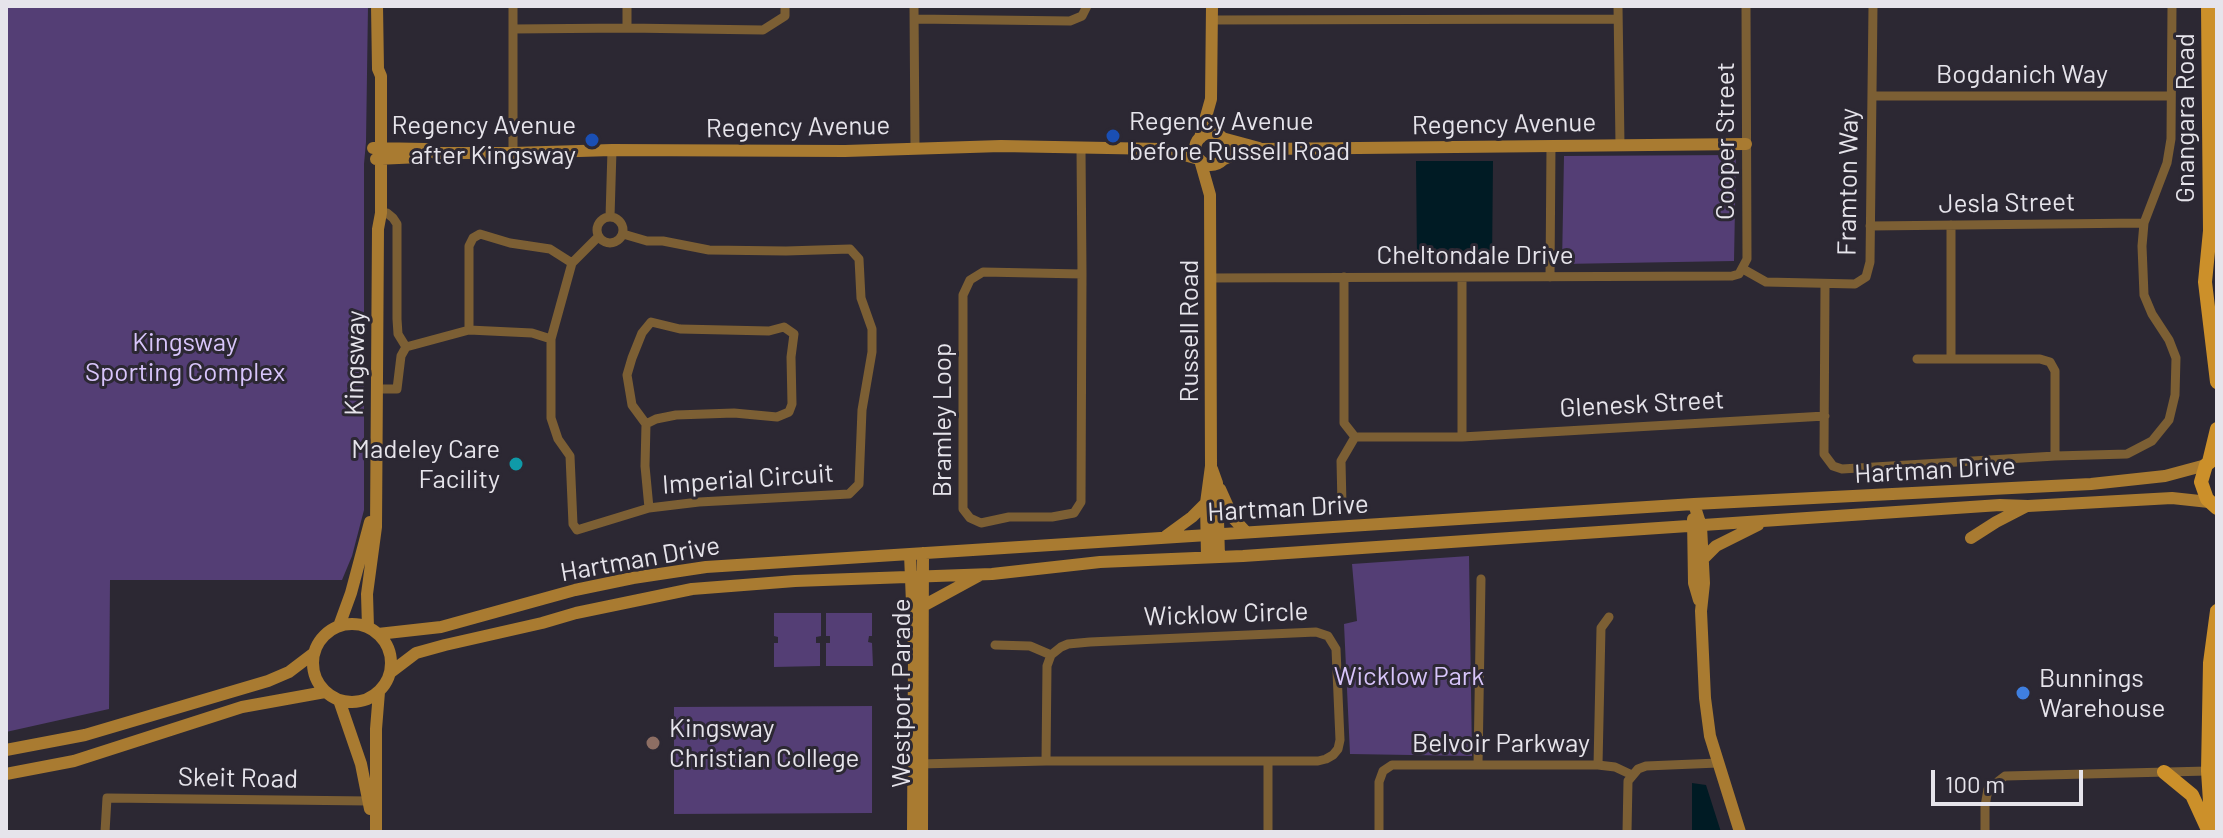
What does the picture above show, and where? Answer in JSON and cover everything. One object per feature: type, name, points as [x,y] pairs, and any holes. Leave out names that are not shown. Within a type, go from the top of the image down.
[{"type":"main road","points":[[1211,99],[1195,150],[1199,160],[1209,165],[1220,161],[1226,149],[1211,99],[1212,6]]},
{"type":"main road","name":"Gnangara Road","points":[[2208,6],[2210,231],[2205,282],[2217,382]]},
{"type":"main road","name":"Kingsway","points":[[378,7],[378,69],[381,76],[373,213],[378,229]]},
{"type":"main road","points":[[1199,139],[1209,134],[1221,138]]},
{"type":"main road","name":"Regency Avenue","points":[[1221,138],[1262,149]]},
{"type":"main road","name":"Regency Avenue","points":[[1161,149],[1199,139]]},
{"type":"main road","name":"Regency Avenue","points":[[1220,161],[1262,149],[1746,144]]},
{"type":"main road","name":"Regency Avenue","points":[[377,153],[425,157],[436,153],[845,151],[1001,146],[1161,149],[1199,160]]},
{"type":"main road","name":"Kingsway","points":[[373,630],[367,594],[376,527],[378,229],[381,213],[377,153]]},
{"type":"main road","name":"Russell Road","points":[[1199,160],[1210,195],[1211,466],[1206,503],[1213,534]]},
{"type":"main road","name":"Russell Road","points":[[1210,195],[1220,161]]},
{"type":"main road","name":"Gnangara Road","points":[[2210,231],[2217,268]]},
{"type":"main road","points":[[2217,429],[2211,461],[2201,482],[2213,506],[2217,525]]},
{"type":"main road","name":"Hartman Drive","points":[[373,630],[441,627],[575,590],[691,569],[1166,536],[2091,484],[2165,476],[2211,461]]},
{"type":"main road","name":"Russell Road","points":[[1211,466],[1217,483],[1213,557]]},
{"type":"main road","points":[[1217,483],[1233,518],[1246,532]]},
{"type":"main road","name":"Kingsway","points":[[339,626],[351,593],[376,497]]},
{"type":"main road","name":"Hartman Drive","points":[[391,672],[416,653],[445,645],[692,589],[795,581],[983,574],[1100,562],[2000,505],[2172,498],[2213,506]]},
{"type":"main road","points":[[1166,536],[1206,503]]},
{"type":"main road","points":[[1694,504],[1703,559],[1701,611],[1710,736],[1740,832]]},
{"type":"main road","points":[[1971,538],[2028,506]]},
{"type":"main road","points":[[1703,559],[1716,546],[1765,522]]},
{"type":"main road","points":[[1697,526],[1694,583],[1701,611]]},
{"type":"main road","name":"Westport Parade","points":[[916,554],[914,653],[922,832]]},
{"type":"main road","points":[[923,606],[983,574]]},
{"type":"main road","name":"Westport Parade","points":[[913,832],[923,606],[916,576]]},
{"type":"main road","points":[[2210,832],[2210,663],[2217,611]]},
{"type":"main road","points":[[6,750],[85,735],[268,681],[289,672],[314,653],[323,636],[339,626],[353,624],[373,630],[388,649],[391,672],[379,692],[375,832]]},
{"type":"main road","points":[[314,653],[314,674],[325,692],[339,700],[351,702],[363,701],[379,692]]},
{"type":"main road","points":[[6,774],[74,761],[242,707],[325,692]]},
{"type":"main road","points":[[339,700],[361,764],[375,832]]},
{"type":"main road","points":[[2164,772],[2192,795],[2210,832]]},
{"type":"street","points":[[513,6],[513,153]]},
{"type":"street","points":[[627,6],[627,28]]},
{"type":"street","points":[[513,29],[763,30],[785,16],[785,6]]},
{"type":"street","points":[[914,6],[915,147]]},
{"type":"street","points":[[915,19],[1070,21],[1082,16],[1087,6]]},
{"type":"street","points":[[1618,6],[1620,145]]},
{"type":"street","name":"Cooper Street","points":[[1741,271],[1747,259],[1746,6]]},
{"type":"street","name":"Framton Way","points":[[1741,271],[1766,282],[1855,284],[1866,277],[1870,262],[1873,6]]},
{"type":"street","points":[[1825,284],[1824,454],[1833,466],[1842,469],[2127,454],[2152,441],[2169,420],[2175,395],[2176,358],[2144,295],[2142,246],[2144,223],[2167,163],[2171,139],[2172,6]]},
{"type":"street","points":[[1212,20],[1618,19]]},
{"type":"street","name":"Bogdanich Way","points":[[1872,96],[2171,96]]},
{"type":"street","points":[[1550,277],[1551,146]]},
{"type":"street","name":"Bramley Loop","points":[[1081,148],[1082,274],[1081,502],[1074,513],[1052,517],[1009,517],[981,523],[970,518],[963,509],[963,295],[970,280],[983,272],[1082,274]]},
{"type":"street","name":"Imperial Circuit","points":[[598,237],[572,263],[551,339],[551,418],[558,439],[570,456],[573,524],[577,530],[649,508],[699,502],[849,494],[859,484],[862,410],[872,352],[872,329],[861,298],[859,259],[850,249],[709,250],[647,241],[623,234],[617,242],[607,243],[598,237],[597,228],[601,220],[610,217],[612,150]]},
{"type":"street","points":[[381,213],[387,213],[397,224],[398,334],[406,347]]},
{"type":"street","points":[[610,217],[619,220],[623,234]]},
{"type":"street","name":"Jesla Street","points":[[1870,226],[2144,223]]},
{"type":"street","points":[[1951,225],[1951,359]]},
{"type":"street","points":[[469,330],[469,246],[473,238],[480,234],[510,243],[550,249],[572,263]]},
{"type":"street","name":"Cheltondale Drive","points":[[1211,278],[1732,276],[1741,271]]},
{"type":"street","points":[[1342,505],[1341,461],[1355,437],[1344,423],[1344,277]]},
{"type":"street","points":[[1462,278],[1462,437]]},
{"type":"street","points":[[646,424],[676,415],[734,413],[777,417],[789,412],[792,404],[794,334],[784,327],[769,331],[693,329],[651,322],[642,333],[627,375],[632,405],[646,424],[645,466],[649,508]]},
{"type":"street","points":[[377,389],[397,389],[401,356],[406,347],[469,330],[532,333],[551,339]]},
{"type":"street","points":[[1917,359],[2040,359],[2050,362],[2055,371],[2055,456]]},
{"type":"street","name":"Glenesk Street","points":[[1355,437],[1462,437],[1825,416]]},
{"type":"street","points":[[1478,765],[1481,579]]},
{"type":"street","points":[[1598,765],[1601,628],[1609,617]]},
{"type":"street","name":"Wicklow Circle","points":[[918,764],[1318,761],[1333,755],[1338,749],[1336,649],[1322,632],[1077,643],[1061,647],[1051,655]]},
{"type":"street","points":[[995,645],[1030,646],[1051,655],[1047,666],[1046,761]]},
{"type":"street","points":[[1268,761],[1268,832]]},
{"type":"street","points":[[1627,832],[1627,788],[1638,769],[1718,763]]},
{"type":"street","name":"Belvoir Parkway","points":[[1379,832],[1379,782],[1387,767],[1398,764],[1598,765],[1615,767],[1632,775]]},
{"type":"street","points":[[1985,832],[1988,789],[2005,776],[2208,771]]},
{"type":"street","name":"Skeit Road","points":[[105,832],[107,798],[369,801]]},
{"type":"green space","name":"Kingsway Sporting Complex","points":[[6,6],[368,6],[364,164],[364,510],[342,580],[110,580],[109,709],[6,732]]},
{"type":"green space","points":[[1736,155],[1734,261],[1562,264],[1564,156]]},
{"type":"green space","name":"Wicklow Park","points":[[1469,556],[1472,756],[1350,754],[1344,624],[1357,621],[1352,564]]},
{"type":"green space","points":[[774,613],[821,613],[821,636],[816,637],[816,643],[820,643],[820,666],[774,667],[774,643],[778,643],[778,637],[774,636]]},
{"type":"green space","points":[[826,613],[872,613],[872,636],[869,636],[868,642],[872,643],[873,666],[826,666],[826,643],[830,643],[830,636],[826,636]]},
{"type":"green space","points":[[872,706],[872,813],[674,814],[674,707]]},
{"type":"water","points":[[1416,161],[1493,161],[1492,263],[1417,261]]},
{"type":"water","points":[[1692,783],[1706,785],[1721,832],[1692,832]]},
{"type":"place","name":"Regency Avenue before Russell Road","points":[[1113,136]]},
{"type":"place","name":"Regency Avenue after Kingsway","points":[[592,140]]},
{"type":"place","name":"Madeley Care Facility","points":[[516,464]]},
{"type":"place","name":"Bunnings Warehouse","points":[[2023,693]]},
{"type":"place","name":"Kingsway Christian College","points":[[653,743]]}]
